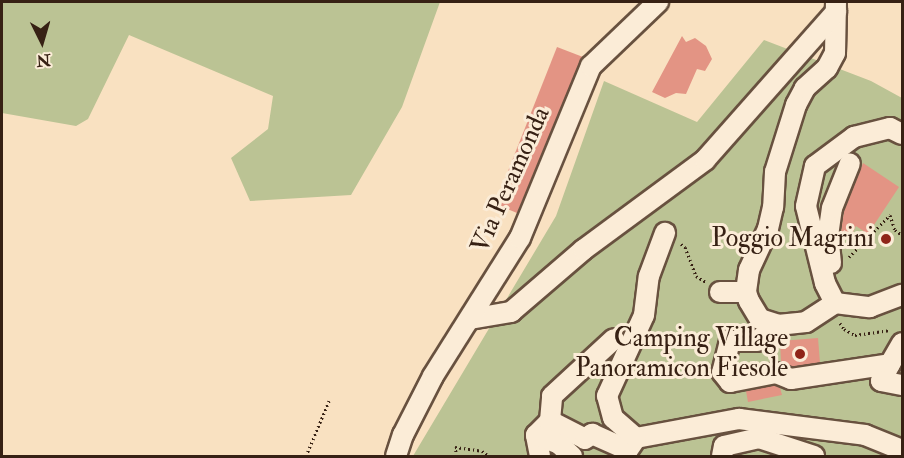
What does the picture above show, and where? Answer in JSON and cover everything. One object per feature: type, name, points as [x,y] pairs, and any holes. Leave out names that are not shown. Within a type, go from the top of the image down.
[{"type":"street","name":"Via Peramonda","points":[[396,456],[414,411],[433,376],[520,238],[591,66],[658,2]]},
{"type":"street","points":[[470,320],[511,312],[583,250],[705,160],[836,7]]},
{"type":"street","points":[[778,326],[760,319],[748,301],[747,285],[768,229],[773,207],[775,172],[796,105],[805,88],[832,60],[836,7]]},
{"type":"street","points":[[837,311],[806,206],[815,166],[854,137],[890,128],[903,134]]},
{"type":"street","points":[[827,277],[831,263],[828,236],[832,208],[849,163]]},
{"type":"street","points":[[636,438],[613,418],[607,396],[644,315],[650,276],[665,233]]},
{"type":"street","points":[[720,292],[747,285]]},
{"type":"street","points":[[890,364],[791,379],[776,373],[730,382],[722,372],[730,341],[757,341],[778,326],[806,322],[837,311],[870,308],[903,295]]},
{"type":"street","points":[[898,336],[890,364],[880,381],[903,385]]},
{"type":"street","points":[[540,456],[543,428],[552,396],[614,339]]},
{"type":"street","points":[[543,428],[589,448],[592,434],[628,450],[636,438],[740,419],[866,435],[903,450]]},
{"type":"street","points":[[543,428],[572,456]]},
{"type":"street","points":[[722,456],[724,446],[759,438],[814,456]]},
{"type":"path","points":[[827,277],[851,256],[890,215],[896,230],[903,236]]},
{"type":"path","points":[[665,233],[685,247],[696,276],[720,292]]},
{"type":"path","points":[[837,311],[843,329],[855,335],[898,336]]},
{"type":"path","points":[[306,456],[329,401]]},
{"type":"path","points":[[456,456],[455,447],[482,451],[489,456]]},
{"type":"green space","points":[[2,2],[440,2],[402,107],[351,195],[250,201],[231,158],[268,129],[273,96],[129,35],[88,119],[76,126],[2,113]]},
{"type":"green space","points":[[764,40],[871,81],[902,98],[902,456],[413,456],[556,216],[604,81],[697,122]]},
{"type":"building","points":[[682,36],[686,42],[695,38],[706,46],[712,59],[705,71],[697,69],[686,94],[676,93],[665,98],[652,92]]},
{"type":"building","points":[[557,47],[583,57],[517,213],[495,204]]},
{"type":"building","points":[[863,163],[899,187],[868,234],[856,226],[851,236],[841,232],[844,211]]},
{"type":"building","name":"Camping Village Panoramicon Fiesole","points":[[818,338],[820,363],[792,367],[781,362],[780,341]]},
{"type":"building","points":[[775,385],[780,388],[782,395],[748,402],[746,391]]},
{"type":"place","name":"Poggio Magrini","points":[[886,239]]},
{"type":"place","name":"Camping Village Panoramicon Fiesole","points":[[800,354]]}]
